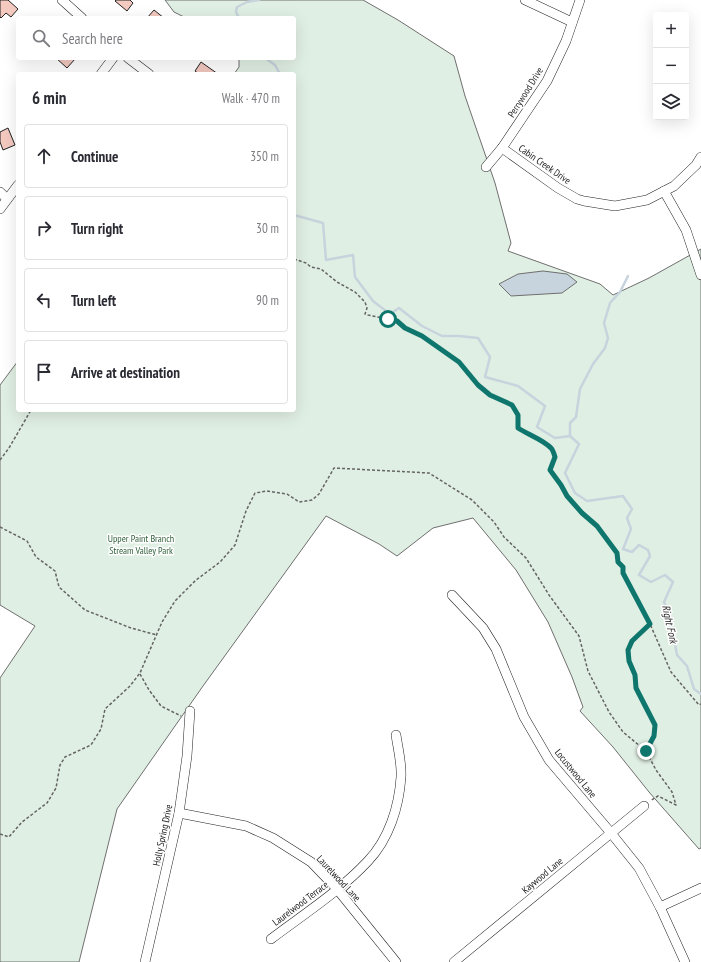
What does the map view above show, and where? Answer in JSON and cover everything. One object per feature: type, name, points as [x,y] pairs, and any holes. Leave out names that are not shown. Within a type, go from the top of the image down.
[{"type":"street","points":[[62,0],[80,16]]},
{"type":"street","points":[[525,0],[572,22]]},
{"type":"street","name":"Perrywood Drive","points":[[486,168],[502,148],[547,81],[566,40],[580,0]]},
{"type":"street","points":[[102,72],[112,60]]},
{"type":"street","points":[[131,60],[146,72]]},
{"type":"street","name":"Cabin Creek Drive","points":[[502,148],[558,188],[584,201],[615,206],[647,200],[674,186],[696,165],[701,157]]},
{"type":"street","points":[[0,209],[16,188]]},
{"type":"street","points":[[664,191],[686,230],[701,275]]},
{"type":"street","points":[[0,192],[7,199]]},
{"type":"street","name":"Locustwood Lane","points":[[452,595],[483,628],[496,649],[524,717],[549,760],[611,832],[639,868],[660,906],[685,962]]},
{"type":"street","name":"Holly Spring Drive","points":[[145,962],[179,813],[187,756],[186,714]]},
{"type":"street","name":"Laurelwood Terrace","points":[[271,939],[337,889],[369,860],[382,842],[392,822],[398,800],[401,776],[396,735]]},
{"type":"street","name":"Kaywood Lane","points":[[454,962],[644,806]]},
{"type":"street","name":"Laurelwood Lane","points":[[179,813],[246,826],[273,838],[311,862],[337,889],[396,962]]},
{"type":"street","points":[[660,906],[701,888]]},
{"type":"path","points":[[296,260],[306,263],[311,267],[322,269],[337,282],[355,292],[365,302],[367,308],[365,314],[368,316],[397,321],[405,328],[422,336],[459,362],[478,385],[490,395],[512,405],[518,415],[518,428],[534,436],[551,448],[555,457],[550,470],[567,496],[582,513],[597,526],[617,553],[618,562],[623,567],[623,573],[650,624],[671,672],[699,704],[701,704]]},
{"type":"path","points":[[0,460],[31,412]]},
{"type":"path","points":[[0,834],[9,837],[22,822],[47,803],[56,788],[60,766],[65,757],[92,745],[101,728],[105,709],[130,686],[140,673],[162,622],[175,601],[196,580],[220,562],[235,545],[246,512],[255,493],[267,491],[287,494],[299,502],[312,500],[319,494],[334,468],[429,473],[472,500],[494,522],[504,537],[526,558],[549,596],[579,636],[588,671],[609,712],[623,732],[646,751],[656,770],[672,792],[676,805],[658,796],[644,806]]},
{"type":"path","points":[[0,527],[27,541],[36,557],[55,571],[59,587],[85,610],[131,628],[157,635]]},
{"type":"path","points":[[646,751],[654,736],[655,725],[636,688],[635,675],[629,661],[628,650],[632,641],[650,624]]},
{"type":"path","points":[[140,673],[161,706],[186,714]]},
{"type":"green space","name":"Upper Paint Branch Stream Valley Park","points":[[165,0],[363,0],[398,20],[454,56],[465,96],[495,183],[511,243],[508,251],[600,284],[613,295],[649,278],[701,249],[701,848],[699,849],[649,792],[613,747],[580,711],[583,707],[572,677],[548,622],[516,570],[473,518],[433,528],[397,556],[379,544],[326,516],[203,686],[117,809],[79,962],[0,962],[0,678],[35,626],[0,605],[0,385],[16,364],[16,412],[296,412],[296,72],[235,72],[239,67],[239,60],[296,60],[296,16],[182,16],[174,12]]},
{"type":"shaded area","points":[[543,271],[567,274],[577,282],[562,293],[511,296],[499,284],[518,274]]},
{"type":"building","points":[[0,0],[8,0],[18,9],[11,17],[6,13],[1,18],[0,17]]},
{"type":"building","points":[[130,0],[133,3],[127,11],[115,1]]},
{"type":"building","points":[[154,10],[162,16],[149,16]]},
{"type":"building","points":[[58,60],[74,60],[67,68]]},
{"type":"building","points":[[201,62],[215,72],[196,72],[195,71]]},
{"type":"building","points":[[8,128],[15,145],[3,150],[0,142],[0,132]]},
{"type":"waterway","name":"Right Fork","points":[[238,16],[236,12],[237,7],[247,2],[259,0]]},
{"type":"waterway","name":"Right Fork","points":[[268,60],[275,65],[279,72]]},
{"type":"waterway","name":"Right Fork","points":[[296,216],[323,223],[326,260],[353,255],[355,277],[373,301],[390,314],[399,308],[422,326],[442,336],[478,338],[490,357],[485,377],[518,386],[545,406],[537,427],[555,438],[570,436],[579,444],[565,473],[575,493],[587,501],[623,496],[632,509],[627,518],[631,529],[623,549],[632,552],[639,545],[648,550],[650,556],[639,575],[651,582],[665,575],[673,582],[664,602],[670,617],[677,655],[687,666],[694,689],[701,694]]},
{"type":"waterway","points":[[570,436],[570,423],[576,417],[580,389],[593,364],[605,348],[608,338],[604,323],[610,303],[620,292],[628,276]]},
{"type":"route","points":[[388,319],[397,321],[405,328],[422,336],[441,349],[459,362],[478,385],[490,395],[512,405],[518,415],[518,428],[534,436],[551,448],[555,457],[550,470],[555,478],[567,496],[582,513],[597,526],[617,553],[618,562],[623,567],[623,573],[650,624],[632,641],[628,650],[629,661],[635,675],[636,688],[655,725],[654,736],[646,751]]}]
